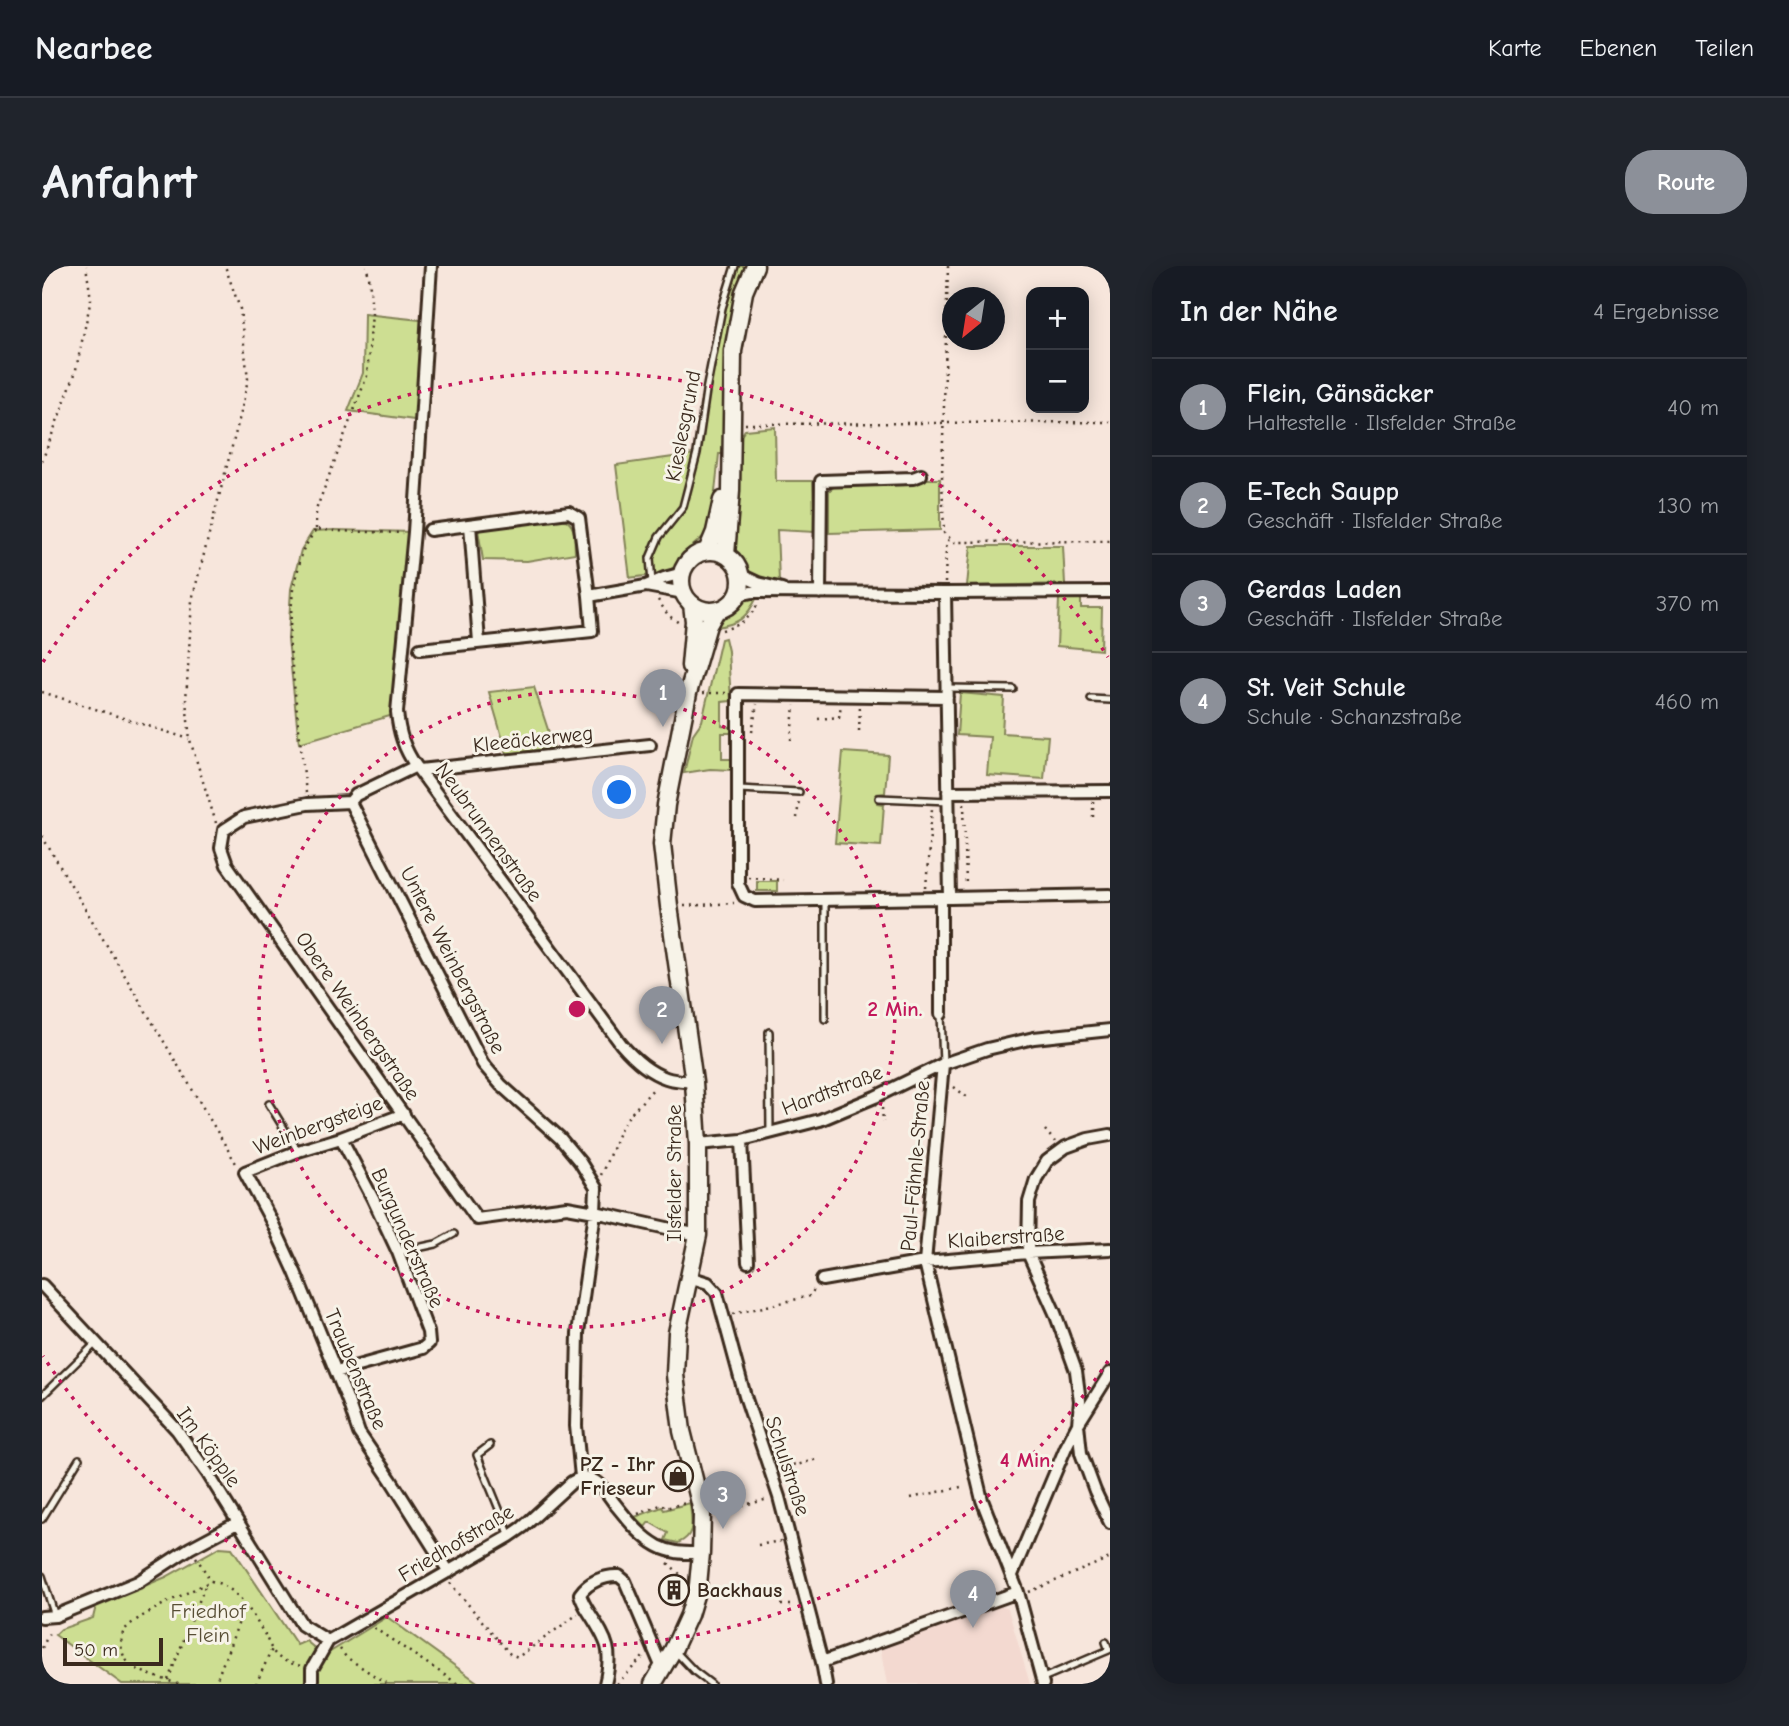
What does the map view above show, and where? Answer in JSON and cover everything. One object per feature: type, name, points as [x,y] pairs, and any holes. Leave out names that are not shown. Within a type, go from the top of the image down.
[{"type":"main road","points":[[726,555],[731,491],[733,351],[744,292],[755,266]]},
{"type":"main road","points":[[707,551],[715,532],[721,505],[731,430]]},
{"type":"main road","points":[[682,573],[691,559],[698,554],[716,551],[736,564],[741,575],[738,595],[725,608],[716,611],[700,609],[688,598]]},
{"type":"main road","name":"Ilsfelder Straße","points":[[682,573],[681,582],[694,621],[688,693]]},
{"type":"main road","name":"Ilsfelder Straße","points":[[653,1684],[674,1650],[695,1597],[701,1553],[702,1515],[682,1431],[675,1375],[677,1333],[698,1236],[698,1143],[694,1082],[662,844],[670,784],[688,693],[708,625],[716,611]]},
{"type":"street","name":"Neubrunnenstraße","points":[[431,266],[413,533],[397,712],[399,731],[407,752],[418,768],[621,1044],[648,1069],[666,1078],[694,1082]]},
{"type":"street","points":[[820,593],[821,481],[913,478],[921,475]]},
{"type":"street","points":[[421,649],[592,631],[579,518],[569,512],[430,530]]},
{"type":"street","points":[[470,525],[479,642]]},
{"type":"street","points":[[589,596],[651,585],[682,573]]},
{"type":"street","points":[[741,575],[758,583],[795,592]]},
{"type":"street","points":[[651,585],[688,598]]},
{"type":"street","points":[[738,595],[795,592],[1110,592]]},
{"type":"street","points":[[942,1014],[949,797],[945,593]]},
{"type":"street","points":[[947,692],[859,695],[738,694],[738,883],[744,896],[755,901],[1110,895]]},
{"type":"street","name":"Kleeäckerweg","points":[[224,830],[244,817],[307,804],[350,802],[356,795],[418,768],[650,745]]},
{"type":"street","points":[[949,797],[964,793],[1110,791]]},
{"type":"street","name":"Untere Weinbergstraße","points":[[350,802],[483,1064],[501,1085],[561,1138],[596,1188]]},
{"type":"street","name":"Obere Weinbergstraße","points":[[224,830],[221,848],[227,865],[477,1219],[566,1207],[594,1212]]},
{"type":"street","name":"Hardtstraße","points":[[698,1143],[742,1140],[820,1120],[943,1064],[987,1049],[1034,1038],[1110,1030]]},
{"type":"street","name":"Paul-Fähnle-Straße","points":[[943,1064],[925,1262],[982,1500],[1019,1594],[1042,1681]]},
{"type":"street","name":"Weinbergsteige","points":[[245,1172],[404,1114]]},
{"type":"street","points":[[1110,1135],[1066,1147],[1047,1161],[1036,1179],[1029,1202],[1028,1253],[1055,1313],[1076,1371],[1080,1401],[1077,1424],[1081,1452],[1110,1523]]},
{"type":"street","name":"Burgunderstraße","points":[[336,1372],[423,1348],[429,1343],[428,1332],[398,1252],[341,1138]]},
{"type":"street","points":[[742,1140],[748,1262]]},
{"type":"street","name":"Traubenstraße","points":[[245,1172],[295,1272],[359,1433],[391,1480],[446,1574]]},
{"type":"street","points":[[596,1188],[578,1333],[576,1426],[581,1477],[593,1480],[606,1491],[635,1529],[656,1545],[679,1553],[701,1553]]},
{"type":"street","points":[[594,1212],[698,1236]]},
{"type":"street","name":"Klaiberstraße","points":[[822,1280],[925,1262],[1110,1249]]},
{"type":"street","name":"Schulstraße","points":[[689,1277],[708,1283],[717,1293],[744,1396],[779,1497],[826,1684]]},
{"type":"street","name":"Im Köpple","points":[[42,1285],[177,1430],[208,1474],[302,1625],[332,1638]]},
{"type":"street","points":[[1012,1574],[1077,1424],[1110,1373]]},
{"type":"street","name":"Friedhofstraße","points":[[312,1684],[312,1669],[332,1638],[510,1536],[581,1477]]},
{"type":"street","points":[[42,1618],[55,1616],[138,1582],[190,1548],[237,1523]]},
{"type":"street","points":[[605,1684],[610,1652],[580,1594],[584,1588],[608,1575],[619,1576],[625,1581],[662,1668]]},
{"type":"street","points":[[822,1662],[1019,1594]]},
{"type":"lane","name":"Kieslesgrund","points":[[651,585],[650,558],[659,537],[683,507],[698,453],[706,391],[722,308],[735,266]]},
{"type":"lane","points":[[947,692],[1013,689]]},
{"type":"lane","points":[[1091,699],[1110,700]]},
{"type":"lane","points":[[739,789],[799,792]]},
{"type":"lane","points":[[879,798],[932,801],[949,797]]},
{"type":"lane","points":[[825,900],[825,1019]]},
{"type":"lane","name":"Paul-Fähnle-Straße","points":[[942,1014],[943,1064]]},
{"type":"lane","name":"Hardtstraße","points":[[769,1032],[769,1133]]},
{"type":"lane","points":[[269,1104],[298,1151]]},
{"type":"lane","points":[[398,1252],[436,1244],[454,1234]]},
{"type":"lane","points":[[42,1396],[96,1343]]},
{"type":"lane","points":[[490,1445],[477,1455],[510,1536]]},
{"type":"lane","points":[[42,1519],[79,1459]]},
{"type":"lane","points":[[42,1576],[55,1616]]},
{"type":"lane","points":[[1042,1681],[1109,1650],[1106,1642]]},
{"type":"lane","points":[[674,1650],[710,1684]]},
{"type":"path","points":[[42,461],[75,374],[91,299],[86,266]]},
{"type":"path","points":[[224,830],[216,823],[190,740],[186,701],[192,600],[242,412],[248,379],[240,309],[225,266]]},
{"type":"path","points":[[307,804],[289,639],[293,589],[303,551],[316,529],[316,510],[367,376],[372,313],[366,266]]},
{"type":"path","points":[[948,266],[943,423],[944,533],[954,542],[1110,541]]},
{"type":"path","points":[[731,430],[943,423],[1110,422]]},
{"type":"path","points":[[316,529],[413,533]]},
{"type":"path","points":[[945,593],[946,548],[949,538]]},
{"type":"path","points":[[651,585],[668,615],[681,625]]},
{"type":"path","points":[[712,632],[740,624],[750,616],[762,593]]},
{"type":"path","points":[[42,692],[190,740]]},
{"type":"path","points":[[688,693],[738,694]]},
{"type":"path","points":[[752,732],[758,694]]},
{"type":"path","points":[[791,740],[794,704],[792,695]]},
{"type":"path","points":[[818,719],[839,718],[841,695]]},
{"type":"path","points":[[859,695],[859,731]]},
{"type":"path","points":[[1091,791],[1093,819]]},
{"type":"path","points":[[797,818],[799,792]]},
{"type":"path","points":[[964,793],[966,897]]},
{"type":"path","points":[[925,898],[932,801]]},
{"type":"path","points":[[42,836],[237,1165],[245,1172]]},
{"type":"path","points":[[738,875],[783,880]]},
{"type":"path","points":[[697,905],[741,902],[744,896]]},
{"type":"path","points":[[596,1188],[627,1118],[666,1078]]},
{"type":"path","points":[[941,1085],[950,1084],[968,1098]]},
{"type":"path","points":[[1045,1130],[1062,1150]]},
{"type":"path","points":[[746,1311],[810,1296],[822,1280]]},
{"type":"path","points":[[769,1467],[817,1460]]},
{"type":"path","points":[[911,1498],[961,1487]]},
{"type":"path","points":[[627,1519],[663,1504],[665,1508],[699,1500]]},
{"type":"path","points":[[724,1509],[765,1500]]},
{"type":"path","points":[[758,1545],[773,1543]]},
{"type":"path","points":[[190,1548],[211,1581],[234,1592],[276,1654],[291,1664],[312,1669]]},
{"type":"path","points":[[663,1558],[684,1579],[663,1585]]},
{"type":"path","points":[[1019,1594],[1110,1558]]},
{"type":"path","points":[[446,1574],[510,1654],[518,1657],[586,1608]]},
{"type":"path","points":[[178,1684],[128,1663],[121,1650],[124,1631],[137,1619],[211,1581]]},
{"type":"path","points":[[168,1680],[205,1584]]},
{"type":"path","points":[[215,1684],[245,1606]]},
{"type":"path","points":[[42,1648],[50,1634],[55,1616]]},
{"type":"path","points":[[363,1620],[458,1684]]},
{"type":"path","points":[[332,1638],[346,1657],[387,1684]]},
{"type":"path","points":[[256,1684],[272,1648]]},
{"type":"path","points":[[617,1684],[653,1648]]},
{"type":"path","points":[[624,1677],[626,1682]]},
{"type":"shaded area","points":[[995,1606],[1008,1609],[1030,1684],[887,1684],[880,1646]]},
{"type":"green space","points":[[737,266],[751,266],[726,454],[719,454],[715,492],[705,535],[679,558],[682,560],[671,569],[630,578],[616,465],[694,454],[724,310]]},
{"type":"green space","points":[[364,314],[430,321],[422,421],[348,411],[363,373]]},
{"type":"green space","points":[[775,427],[776,481],[813,481],[815,532],[777,530],[779,581],[759,578],[749,572],[734,547],[740,437],[745,430]]},
{"type":"green space","points":[[922,479],[940,479],[940,530],[829,533],[829,491],[836,485],[920,483]]},
{"type":"green space","points":[[564,519],[573,529],[575,553],[527,561],[483,560],[478,530]]},
{"type":"green space","points":[[313,531],[413,532],[400,713],[299,743],[288,639],[291,589],[301,550]]},
{"type":"green space","points":[[971,546],[1063,546],[1065,584],[967,586]]},
{"type":"green space","points":[[757,597],[741,619],[714,627],[721,616],[732,607]]},
{"type":"green space","points":[[1081,598],[1081,608],[1102,608],[1101,650],[1057,646],[1059,599]]},
{"type":"green space","points":[[725,638],[731,701],[722,702],[722,726],[731,727],[733,733],[722,733],[722,759],[733,759],[733,770],[710,769],[684,773],[693,734],[702,721],[721,639]]},
{"type":"green space","points":[[534,687],[554,748],[507,754],[489,692]]},
{"type":"green space","points":[[960,693],[1004,697],[1002,733],[1048,736],[1044,779],[987,775],[990,737],[957,735]]},
{"type":"green space","points":[[843,752],[888,755],[885,793],[877,794],[877,803],[884,804],[881,846],[835,843]]},
{"type":"green space","points":[[757,881],[777,881],[777,891],[757,891]]},
{"type":"green space","points":[[690,1503],[690,1531],[684,1540],[678,1543],[665,1540],[668,1533],[649,1522],[645,1527],[635,1517],[662,1507],[664,1510]]},
{"type":"green space","name":"Friedhof Flein","points":[[220,1547],[232,1548],[297,1645],[306,1641],[317,1650],[330,1652],[387,1617],[480,1684],[122,1684],[55,1635],[61,1629],[93,1618],[96,1606],[166,1577]]},
{"type":"place","name":"Flein, Gänsäcker","points":[[663,727]]},
{"type":"place","name":"E-Tech Saupp","points":[[662,1044]]},
{"type":"place","name":"PZ - Ihr Frieseur","points":[[678,1476]]},
{"type":"place","name":"Gerdas Laden","points":[[723,1529]]},
{"type":"place","name":"Backhaus","points":[[674,1590]]},
{"type":"place","name":"St. Veit Schule","points":[[973,1628]]}]
